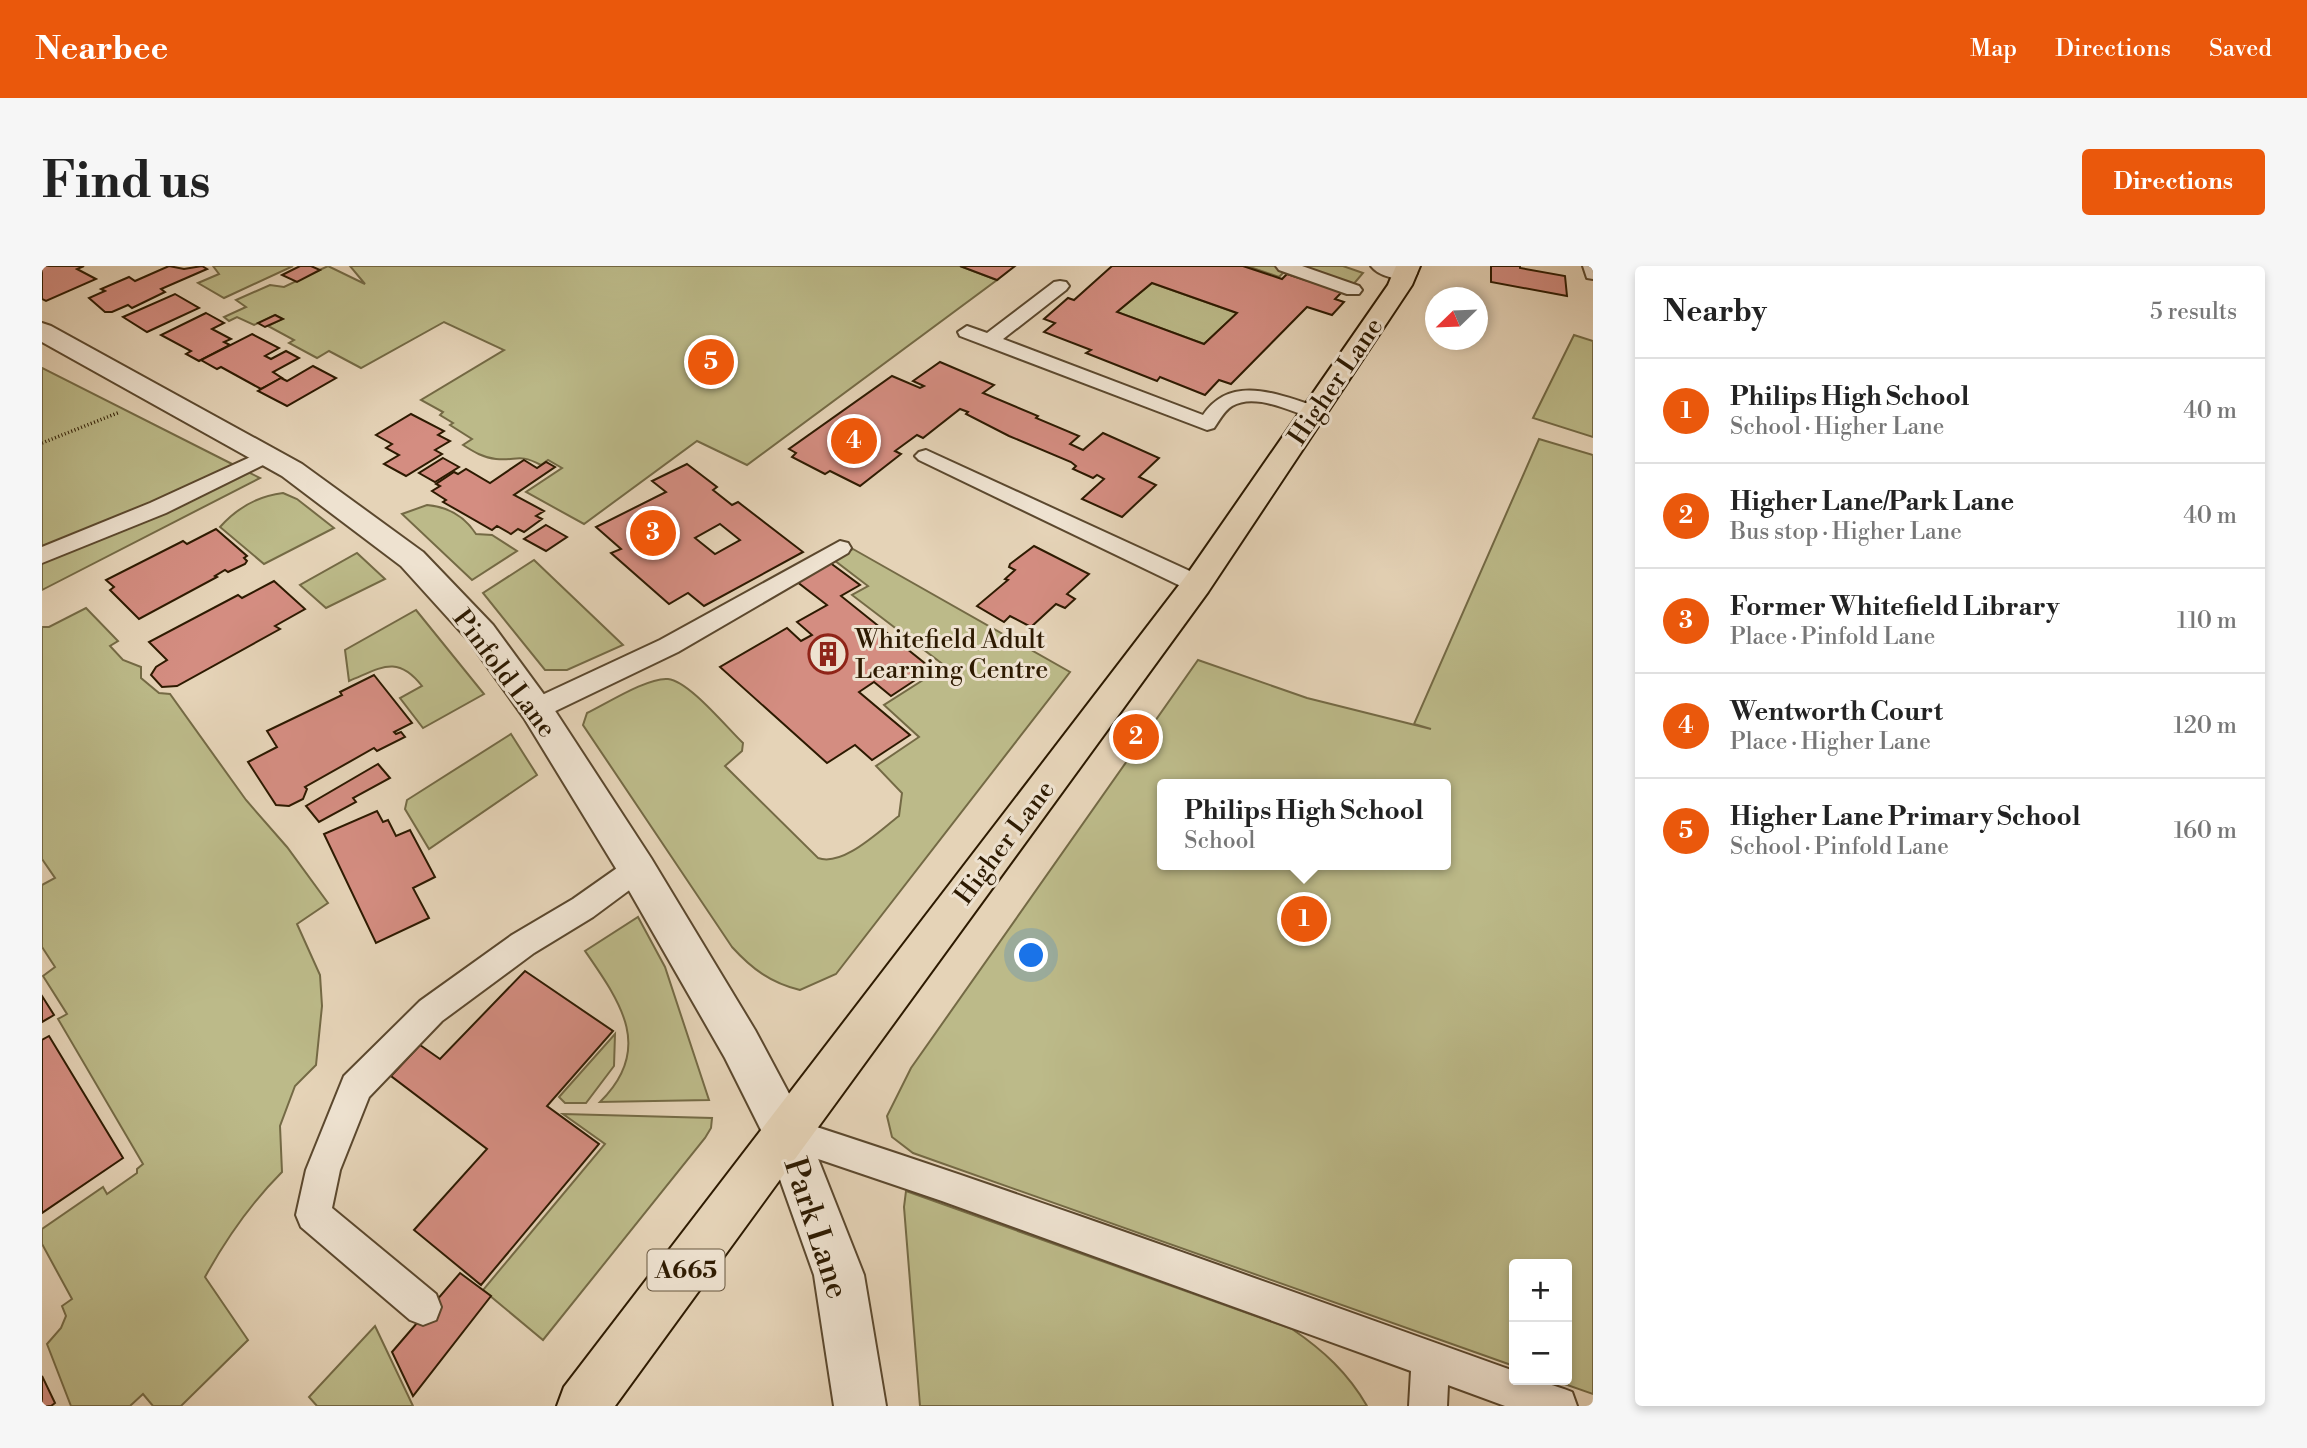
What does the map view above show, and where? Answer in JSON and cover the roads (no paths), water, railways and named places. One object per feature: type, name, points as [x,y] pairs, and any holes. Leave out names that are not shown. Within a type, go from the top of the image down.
[{"type":"main road","name":"Higher Lane","points":[[583,1406],[1197,584],[1400,285],[1399,268]]},
{"type":"street","name":"Pinfold Lane","points":[[42,331],[292,470],[412,559],[481,633],[536,709],[637,869],[740,1044],[786,1133]]},
{"type":"street","name":"Park Lane","points":[[786,1133],[839,1275],[860,1406]]},
{"type":"lane","points":[[1285,266],[1353,290]]},
{"type":"lane","points":[[1592,266],[1593,274]]},
{"type":"lane","points":[[989,340],[1060,286]]},
{"type":"lane","points":[[967,331],[1207,424],[1223,402],[1242,397],[1269,399],[1314,412]]},
{"type":"lane","points":[[42,556],[158,508],[266,456]]},
{"type":"lane","points":[[926,456],[1197,584]]},
{"type":"lane","points":[[536,709],[669,646],[840,548]]},
{"type":"lane","points":[[424,1307],[313,1215],[323,1170],[356,1087],[431,1011],[523,944],[583,908],[637,869]]},
{"type":"lane","points":[[786,1133],[942,1184],[1558,1406]]},
{"type":"lane","points":[[1428,1406],[1430,1359]]},
{"type":"place","name":"Higher Lane Primary School","points":[[711,362]]},
{"type":"place","name":"Wentworth Court","points":[[854,441]]},
{"type":"place","name":"Former Whitefield Library","points":[[653,533]]},
{"type":"place","name":"Whitefield Adult Learning Centre","points":[[828,654]]},
{"type":"place","name":"Higher Lane/Park Lane","points":[[1136,737]]},
{"type":"place","name":"Philips High School","points":[[1304,919]]}]
